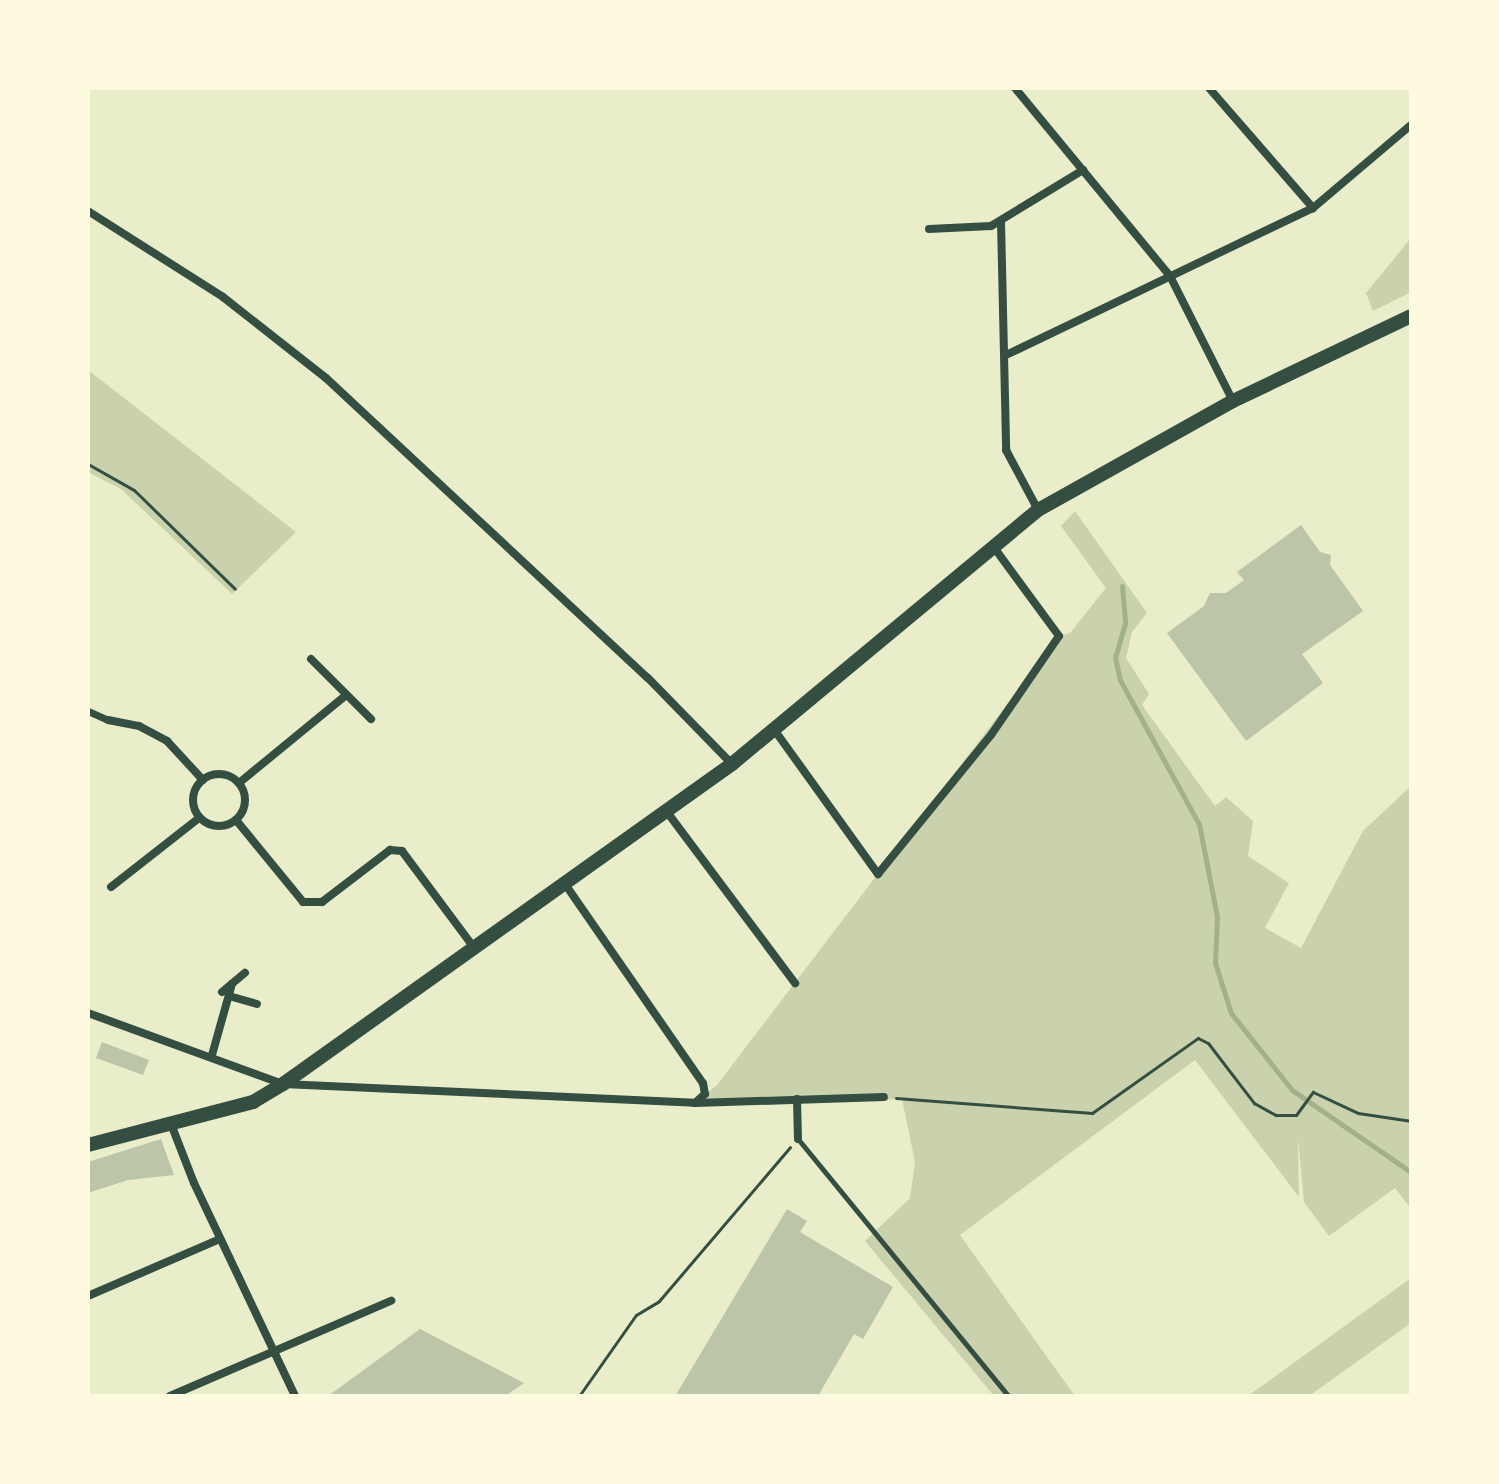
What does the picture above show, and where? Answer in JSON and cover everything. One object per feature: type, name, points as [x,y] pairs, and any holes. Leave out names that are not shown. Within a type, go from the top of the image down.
[{"type":"main road","points":[[88,1145],[253,1102],[283,1084],[732,764],[1038,510],[1233,401],[1411,316]]},
{"type":"street","points":[[1015,88],[1170,276],[1233,401]]},
{"type":"street","points":[[1209,88],[1313,208]]},
{"type":"street","points":[[1006,355],[1313,208],[1411,125]]},
{"type":"street","points":[[929,229],[1001,222],[1083,170]]},
{"type":"street","points":[[88,211],[223,297],[326,378],[648,678],[732,764]]},
{"type":"street","points":[[1001,222],[1006,450],[1038,510]]},
{"type":"street","points":[[773,727],[878,874],[991,735],[1059,636],[993,546]]},
{"type":"street","points":[[311,659],[371,719]]},
{"type":"street","points":[[239,783],[345,696]]},
{"type":"street","points":[[88,711],[108,720],[139,726],[167,741],[203,780]]},
{"type":"street","points":[[217,774],[239,783],[245,805],[236,820],[216,827],[199,818],[192,801],[203,780],[217,774]]},
{"type":"street","points":[[667,812],[795,983]]},
{"type":"street","points":[[111,887],[199,818]]},
{"type":"street","points":[[236,820],[303,902],[322,902],[390,850],[402,851],[475,949]]},
{"type":"street","points":[[565,884],[703,1083],[705,1094],[695,1103]]},
{"type":"street","points":[[212,1055],[226,994],[245,973]]},
{"type":"street","points":[[226,994],[257,1004]]},
{"type":"street","points":[[88,1013],[161,1042],[212,1055],[283,1084],[695,1103],[884,1097]]},
{"type":"street","points":[[792,1099],[798,1139]]},
{"type":"street","points":[[171,1124],[220,1239],[295,1396]]},
{"type":"street","points":[[88,1296],[220,1239]]},
{"type":"street","points":[[170,1396],[391,1301]]},
{"type":"lane","points":[[798,1139],[1008,1396]]},
{"type":"path","points":[[88,464],[134,490],[235,589]]},
{"type":"path","points":[[884,1097],[1092,1113],[1198,1038],[1208,1043],[1254,1103],[1276,1115],[1296,1115],[1310,1094],[1358,1113],[1411,1121]]},
{"type":"path","points":[[579,1396],[636,1315],[659,1301],[798,1139]]},
{"type":"green space","points":[[1411,238],[1411,292],[1373,311],[1366,293]]},
{"type":"green space","points":[[88,370],[296,532],[232,594],[121,489],[88,472]]},
{"type":"green space","points":[[1075,511],[1147,613],[1132,632],[1126,658],[1149,694],[1142,705],[1215,806],[1226,797],[1253,821],[1248,856],[1289,883],[1265,928],[1301,948],[1363,831],[1411,786],[1411,1209],[1395,1188],[1329,1236],[1304,1202],[1298,1138],[1299,1197],[1195,1060],[960,1235],[1075,1396],[994,1396],[865,1241],[910,1198],[915,1162],[902,1099],[695,1103],[717,1085],[1059,636],[1070,633],[1106,588],[1061,526]]},
{"type":"green space","points":[[1411,1278],[1411,1323],[1309,1396],[1248,1396]]},
{"type":"building","points":[[1301,525],[1320,552],[1331,555],[1330,565],[1363,611],[1302,654],[1323,683],[1246,741],[1167,633],[1204,606],[1210,593],[1226,593],[1244,580],[1237,572]]},
{"type":"building","points":[[102,1042],[149,1060],[143,1075],[96,1058]]},
{"type":"building","points":[[161,1139],[174,1175],[128,1180],[88,1193],[88,1162]]},
{"type":"building","points":[[787,1209],[807,1221],[800,1232],[893,1287],[863,1339],[854,1334],[818,1396],[681,1396],[677,1393]]},
{"type":"building","points":[[420,1329],[524,1383],[505,1396],[328,1396]]},
{"type":"waterway","points":[[1122,586],[1125,623],[1115,657],[1120,680],[1199,824],[1217,917],[1215,963],[1231,1013],[1292,1090],[1411,1172]]}]
